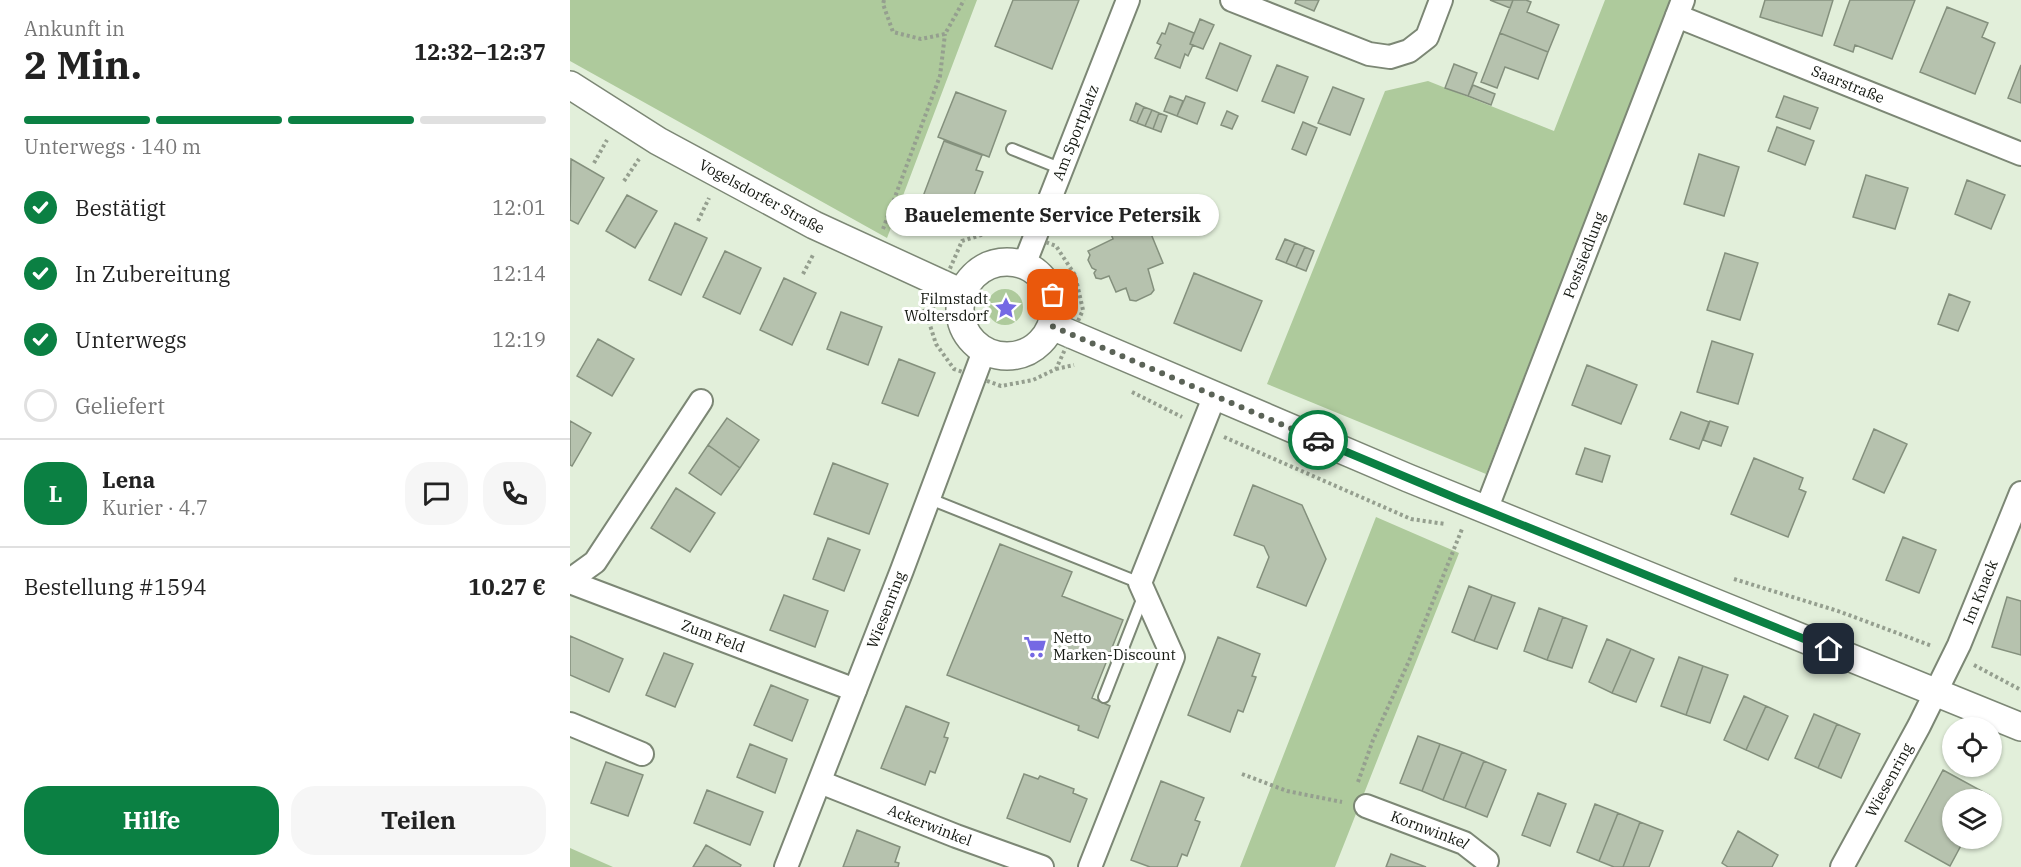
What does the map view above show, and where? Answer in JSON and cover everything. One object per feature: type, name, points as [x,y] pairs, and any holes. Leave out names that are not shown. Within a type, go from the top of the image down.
[{"type":"street","name":"Am Sportplatz","points":[[1024,265],[1128,0]]},
{"type":"street","points":[[1232,0],[1370,54],[1390,57],[1409,51],[1427,37],[1441,0]]},
{"type":"street","name":"Saarstraße","points":[[1680,8],[2021,154]]},
{"type":"street","name":"Postsiedlung","points":[[1486,510],[1680,8]]},
{"type":"street","name":"Vogelsdorfer Straße","points":[[570,85],[658,141],[814,225],[953,289]]},
{"type":"street","points":[[1062,330],[1044,339],[1031,350],[1016,356],[1000,357],[980,364],[973,343],[965,333],[953,289],[969,280],[979,270],[992,264],[1006,261],[1024,265],[1035,270],[1046,281],[1053,295],[1062,330],[1486,510],[2021,727]]},
{"type":"street","name":"Wiesenring","points":[[786,867],[930,499],[980,364]]},
{"type":"street","points":[[1090,867],[1173,657],[1142,589],[1215,395]]},
{"type":"street","name":"Zum Feld","points":[[570,581],[595,562],[701,401]]},
{"type":"street","name":"Im Knack","points":[[1936,692],[1955,654],[2021,494]]},
{"type":"street","name":"Zum Feld","points":[[570,581],[855,690]]},
{"type":"street","name":"Wiesenring","points":[[1842,867],[1936,692]]},
{"type":"street","points":[[570,724],[642,754]]},
{"type":"street","name":"Ackerwinkel","points":[[820,782],[1042,867]]},
{"type":"street","name":"Kornwinkel","points":[[1358,805],[1464,843],[1491,865]]},
{"type":"lane","points":[[1012,149],[1062,169]]},
{"type":"lane","points":[[930,499],[1142,589],[1104,697]]},
{"type":"path","points":[[884,0],[883,4],[893,32],[921,39],[945,34]]},
{"type":"path","points":[[874,254],[940,76],[945,34],[964,0]]},
{"type":"path","points":[[594,163],[608,139]]},
{"type":"path","points":[[624,182],[640,159]]},
{"type":"path","points":[[698,221],[710,197]]},
{"type":"path","points":[[1007,227],[1056,246],[1075,275],[1083,310],[1062,330],[1056,369],[1033,380],[1001,386],[980,364],[954,369],[936,344],[928,319],[953,289],[962,241],[1007,227]]},
{"type":"path","points":[[803,274],[816,249]]},
{"type":"path","points":[[1083,310],[1093,315]]},
{"type":"path","points":[[1242,774],[1287,791],[1358,805],[1373,740],[1409,661],[1462,528]]},
{"type":"path","points":[[1731,578],[1838,611],[1955,654],[2021,690]]},
{"type":"green space","points":[[570,0],[977,0],[887,238],[570,61]]},
{"type":"green space","points":[[1605,0],[1671,0],[1486,474],[1267,384],[1385,91],[1428,81],[1554,131]]},
{"type":"green space","points":[[1005,289],[1017,295],[1023,307],[1017,319],[1005,325],[993,319],[987,307],[993,295]]},
{"type":"green space","points":[[1376,517],[1459,553],[1335,867],[1240,867]]},
{"type":"green space","points":[[570,848],[613,867],[570,867]]},
{"type":"building","points":[[1013,0],[1079,0],[1052,69],[995,46]]},
{"type":"building","points":[[1296,0],[1319,0],[1314,11],[1295,3]]},
{"type":"building","points":[[1490,0],[1513,0],[1510,8]]},
{"type":"building","points":[[1513,0],[1531,2],[1527,12],[1559,25],[1548,52],[1500,33]]},
{"type":"building","points":[[1765,0],[1833,0],[1822,36],[1760,17]]},
{"type":"building","points":[[1850,0],[1915,0],[1892,59],[1855,45],[1853,52],[1834,45]]},
{"type":"building","points":[[1947,7],[1988,23],[1982,37],[1995,43],[1975,94],[1920,72]]},
{"type":"building","points":[[1200,19],[1214,25],[1203,49],[1190,44]]},
{"type":"building","points":[[1169,23],[1194,33],[1190,44],[1193,45],[1188,56],[1185,54],[1180,68],[1155,58],[1161,45],[1157,43],[1162,33],[1165,34]]},
{"type":"building","points":[[1500,33],[1548,52],[1538,79],[1505,67],[1497,88],[1481,82]]},
{"type":"building","points":[[1220,43],[1251,56],[1237,91],[1206,78]]},
{"type":"building","points":[[1454,64],[1477,73],[1468,96],[1445,88]]},
{"type":"building","points":[[1277,65],[1308,77],[1294,113],[1262,101]]},
{"type":"building","points":[[2021,65],[2021,103],[2008,98]]},
{"type":"building","points":[[1473,85],[1495,94],[1491,105],[1468,96]]},
{"type":"building","points":[[1333,87],[1364,99],[1350,135],[1318,123]]},
{"type":"building","points":[[956,92],[1006,111],[989,157],[938,137]]},
{"type":"building","points":[[1170,96],[1183,101],[1177,116],[1164,111]]},
{"type":"building","points":[[1186,96],[1205,103],[1197,124],[1177,116]]},
{"type":"building","points":[[1784,96],[1818,108],[1810,129],[1776,117]]},
{"type":"building","points":[[1136,103],[1144,107],[1137,123],[1130,120]]},
{"type":"building","points":[[1144,107],[1152,110],[1145,126],[1137,123]]},
{"type":"building","points":[[1152,110],[1159,113],[1153,129],[1145,126]]},
{"type":"building","points":[[1227,111],[1238,116],[1232,129],[1221,125]]},
{"type":"building","points":[[1159,113],[1167,116],[1161,132],[1153,129]]},
{"type":"building","points":[[1303,122],[1317,128],[1306,155],[1292,149]]},
{"type":"building","points":[[1777,127],[1814,141],[1805,165],[1768,151]]},
{"type":"building","points":[[944,141],[982,155],[976,170],[983,172],[966,216],[959,213],[956,221],[919,207]]},
{"type":"building","points":[[1699,154],[1739,167],[1724,216],[1684,204]]},
{"type":"building","points":[[571,159],[604,178],[578,224],[570,220]]},
{"type":"building","points":[[1866,175],[1908,188],[1895,229],[1853,217]]},
{"type":"building","points":[[1967,180],[2005,195],[1991,229],[1955,214]]},
{"type":"building","points":[[627,195],[657,211],[635,248],[606,231]]},
{"type":"building","points":[[1126,220],[1134,235],[1149,229],[1163,263],[1148,269],[1154,290],[1151,294],[1136,301],[1130,300],[1126,288],[1116,292],[1109,276],[1096,278],[1094,273],[1096,270],[1092,268],[1088,260],[1090,255],[1088,251],[1113,239],[1108,227]]},
{"type":"building","points":[[675,223],[707,238],[681,295],[649,280]]},
{"type":"building","points":[[1285,239],[1295,243],[1286,263],[1276,259]]},
{"type":"building","points":[[1295,243],[1305,247],[1296,267],[1286,263]]},
{"type":"building","points":[[1305,247],[1314,251],[1306,271],[1296,267]]},
{"type":"building","points":[[725,251],[761,268],[740,314],[703,297]]},
{"type":"building","points":[[1725,253],[1758,263],[1740,320],[1707,310]]},
{"type":"building","points":[[1194,273],[1262,301],[1241,351],[1174,323]]},
{"type":"building","points":[[784,278],[816,293],[792,345],[760,330]]},
{"type":"building","points":[[1949,294],[1970,302],[1958,331],[1938,324]]},
{"type":"building","points":[[841,312],[882,327],[868,365],[827,349]]},
{"type":"building","points":[[598,339],[634,359],[612,396],[577,376]]},
{"type":"building","points":[[1712,341],[1753,354],[1738,404],[1697,392]]},
{"type":"building","points":[[899,359],[935,373],[918,416],[882,403]]},
{"type":"building","points":[[1587,365],[1637,385],[1621,424],[1572,405]]},
{"type":"building","points":[[1681,412],[1709,422],[1699,449],[1670,439]]},
{"type":"building","points":[[727,418],[759,440],[740,468],[708,445]]},
{"type":"building","points":[[570,421],[591,433],[572,466],[570,465]]},
{"type":"building","points":[[1710,421],[1728,427],[1721,446],[1703,440]]},
{"type":"building","points":[[1874,429],[1907,444],[1884,493],[1853,479]]},
{"type":"building","points":[[708,445],[740,468],[721,495],[689,473]]},
{"type":"building","points":[[1585,448],[1610,456],[1602,482],[1576,474]]},
{"type":"building","points":[[1754,458],[1803,478],[1799,489],[1806,492],[1788,537],[1731,514]]},
{"type":"building","points":[[833,463],[888,484],[869,534],[814,514]]},
{"type":"building","points":[[1253,485],[1302,505],[1326,559],[1306,606],[1257,587],[1269,557],[1264,546],[1234,535]]},
{"type":"building","points":[[676,488],[715,513],[690,552],[651,528]]},
{"type":"building","points":[[1903,537],[1936,550],[1919,593],[1886,580]]},
{"type":"building","points":[[828,538],[860,550],[844,591],[813,579]]},
{"type":"building","name":"Netto Marken-Discount","points":[[1000,544],[1072,572],[1062,596],[1123,620],[1092,698],[1110,706],[1098,738],[1078,730],[1079,726],[947,675]]},
{"type":"building","points":[[1469,586],[1492,595],[1474,641],[1452,632]]},
{"type":"building","points":[[784,595],[828,611],[815,647],[770,630]]},
{"type":"building","points":[[1492,595],[1515,603],[1497,649],[1474,641]]},
{"type":"building","points":[[2007,597],[2021,601],[2021,655],[1992,647]]},
{"type":"building","points":[[1539,608],[1563,617],[1547,660],[1524,651]]},
{"type":"building","points":[[1563,617],[1587,626],[1572,668],[1547,660]]},
{"type":"building","points":[[570,636],[623,659],[609,692],[570,675]]},
{"type":"building","points":[[1218,637],[1260,654],[1252,676],[1256,677],[1243,712],[1238,710],[1230,732],[1188,715]]},
{"type":"building","points":[[1607,639],[1631,649],[1612,693],[1589,682]]},
{"type":"building","points":[[1631,649],[1654,659],[1636,702],[1612,693]]},
{"type":"building","points":[[664,653],[693,664],[675,707],[646,695]]},
{"type":"building","points":[[1679,657],[1703,666],[1686,715],[1661,706]]},
{"type":"building","points":[[1703,666],[1728,675],[1710,723],[1686,715]]},
{"type":"building","points":[[771,685],[808,700],[792,741],[754,725]]},
{"type":"building","points":[[1744,696],[1766,706],[1746,750],[1724,740]]},
{"type":"building","points":[[906,706],[949,723],[944,737],[948,738],[935,773],[930,771],[925,785],[881,768]]},
{"type":"building","points":[[1766,706],[1788,716],[1768,760],[1746,750]]},
{"type":"building","points":[[1814,714],[1837,724],[1818,768],[1795,758]]},
{"type":"building","points":[[1837,724],[1860,734],[1841,778],[1818,768]]},
{"type":"building","points":[[1418,736],[1440,744],[1422,791],[1400,783]]},
{"type":"building","points":[[750,744],[787,759],[775,793],[737,777]]},
{"type":"building","points":[[1440,744],[1462,752],[1443,800],[1422,791]]},
{"type":"building","points":[[1462,752],[1484,761],[1465,808],[1443,800]]},
{"type":"building","points":[[1484,761],[1506,770],[1487,817],[1465,808]]},
{"type":"building","points":[[606,762],[643,775],[628,816],[591,803]]},
{"type":"building","points":[[1942,772],[1942,777],[1956,777],[1978,789],[1942,789],[1942,849],[1959,849],[1950,866],[1905,841]]},
{"type":"building","points":[[1024,774],[1038,779],[1040,776],[1074,789],[1073,793],[1087,799],[1070,842],[1007,818]]},
{"type":"building","points":[[1161,781],[1204,798],[1195,820],[1200,822],[1187,856],[1182,854],[1177,867],[1150,867],[1131,860]]},
{"type":"building","points":[[707,790],[763,812],[750,845],[694,823]]},
{"type":"building","points":[[1538,793],[1566,804],[1550,846],[1522,835]]},
{"type":"building","points":[[1595,804],[1618,813],[1599,861],[1577,852]]},
{"type":"building","points":[[1618,813],[1640,822],[1623,867],[1614,867],[1599,861]]},
{"type":"building","points":[[1640,822],[1663,831],[1649,867],[1623,867]]},
{"type":"building","points":[[857,830],[900,847],[895,862],[899,863],[898,867],[843,867]]},
{"type":"building","points":[[1738,831],[1778,855],[1772,867],[1728,867],[1722,863]]},
{"type":"building","points":[[706,845],[741,865],[740,867],[693,867]]},
{"type":"building","points":[[1391,854],[1426,867],[1386,867]]},
{"type":"way so far","points":[[1053,295],[1055,310],[1052,326],[1318,440]]},
{"type":"place","name":"Bauelemente Service Petersik","points":[[1053,295]]},
{"type":"place","name":"Filmstadt Woltersdorf","points":[[1006,308]]},
{"type":"place","name":"Netto Marken-Discount","points":[[1035,647]]},
{"type":"route","points":[[1318,440],[1829,649]]}]
